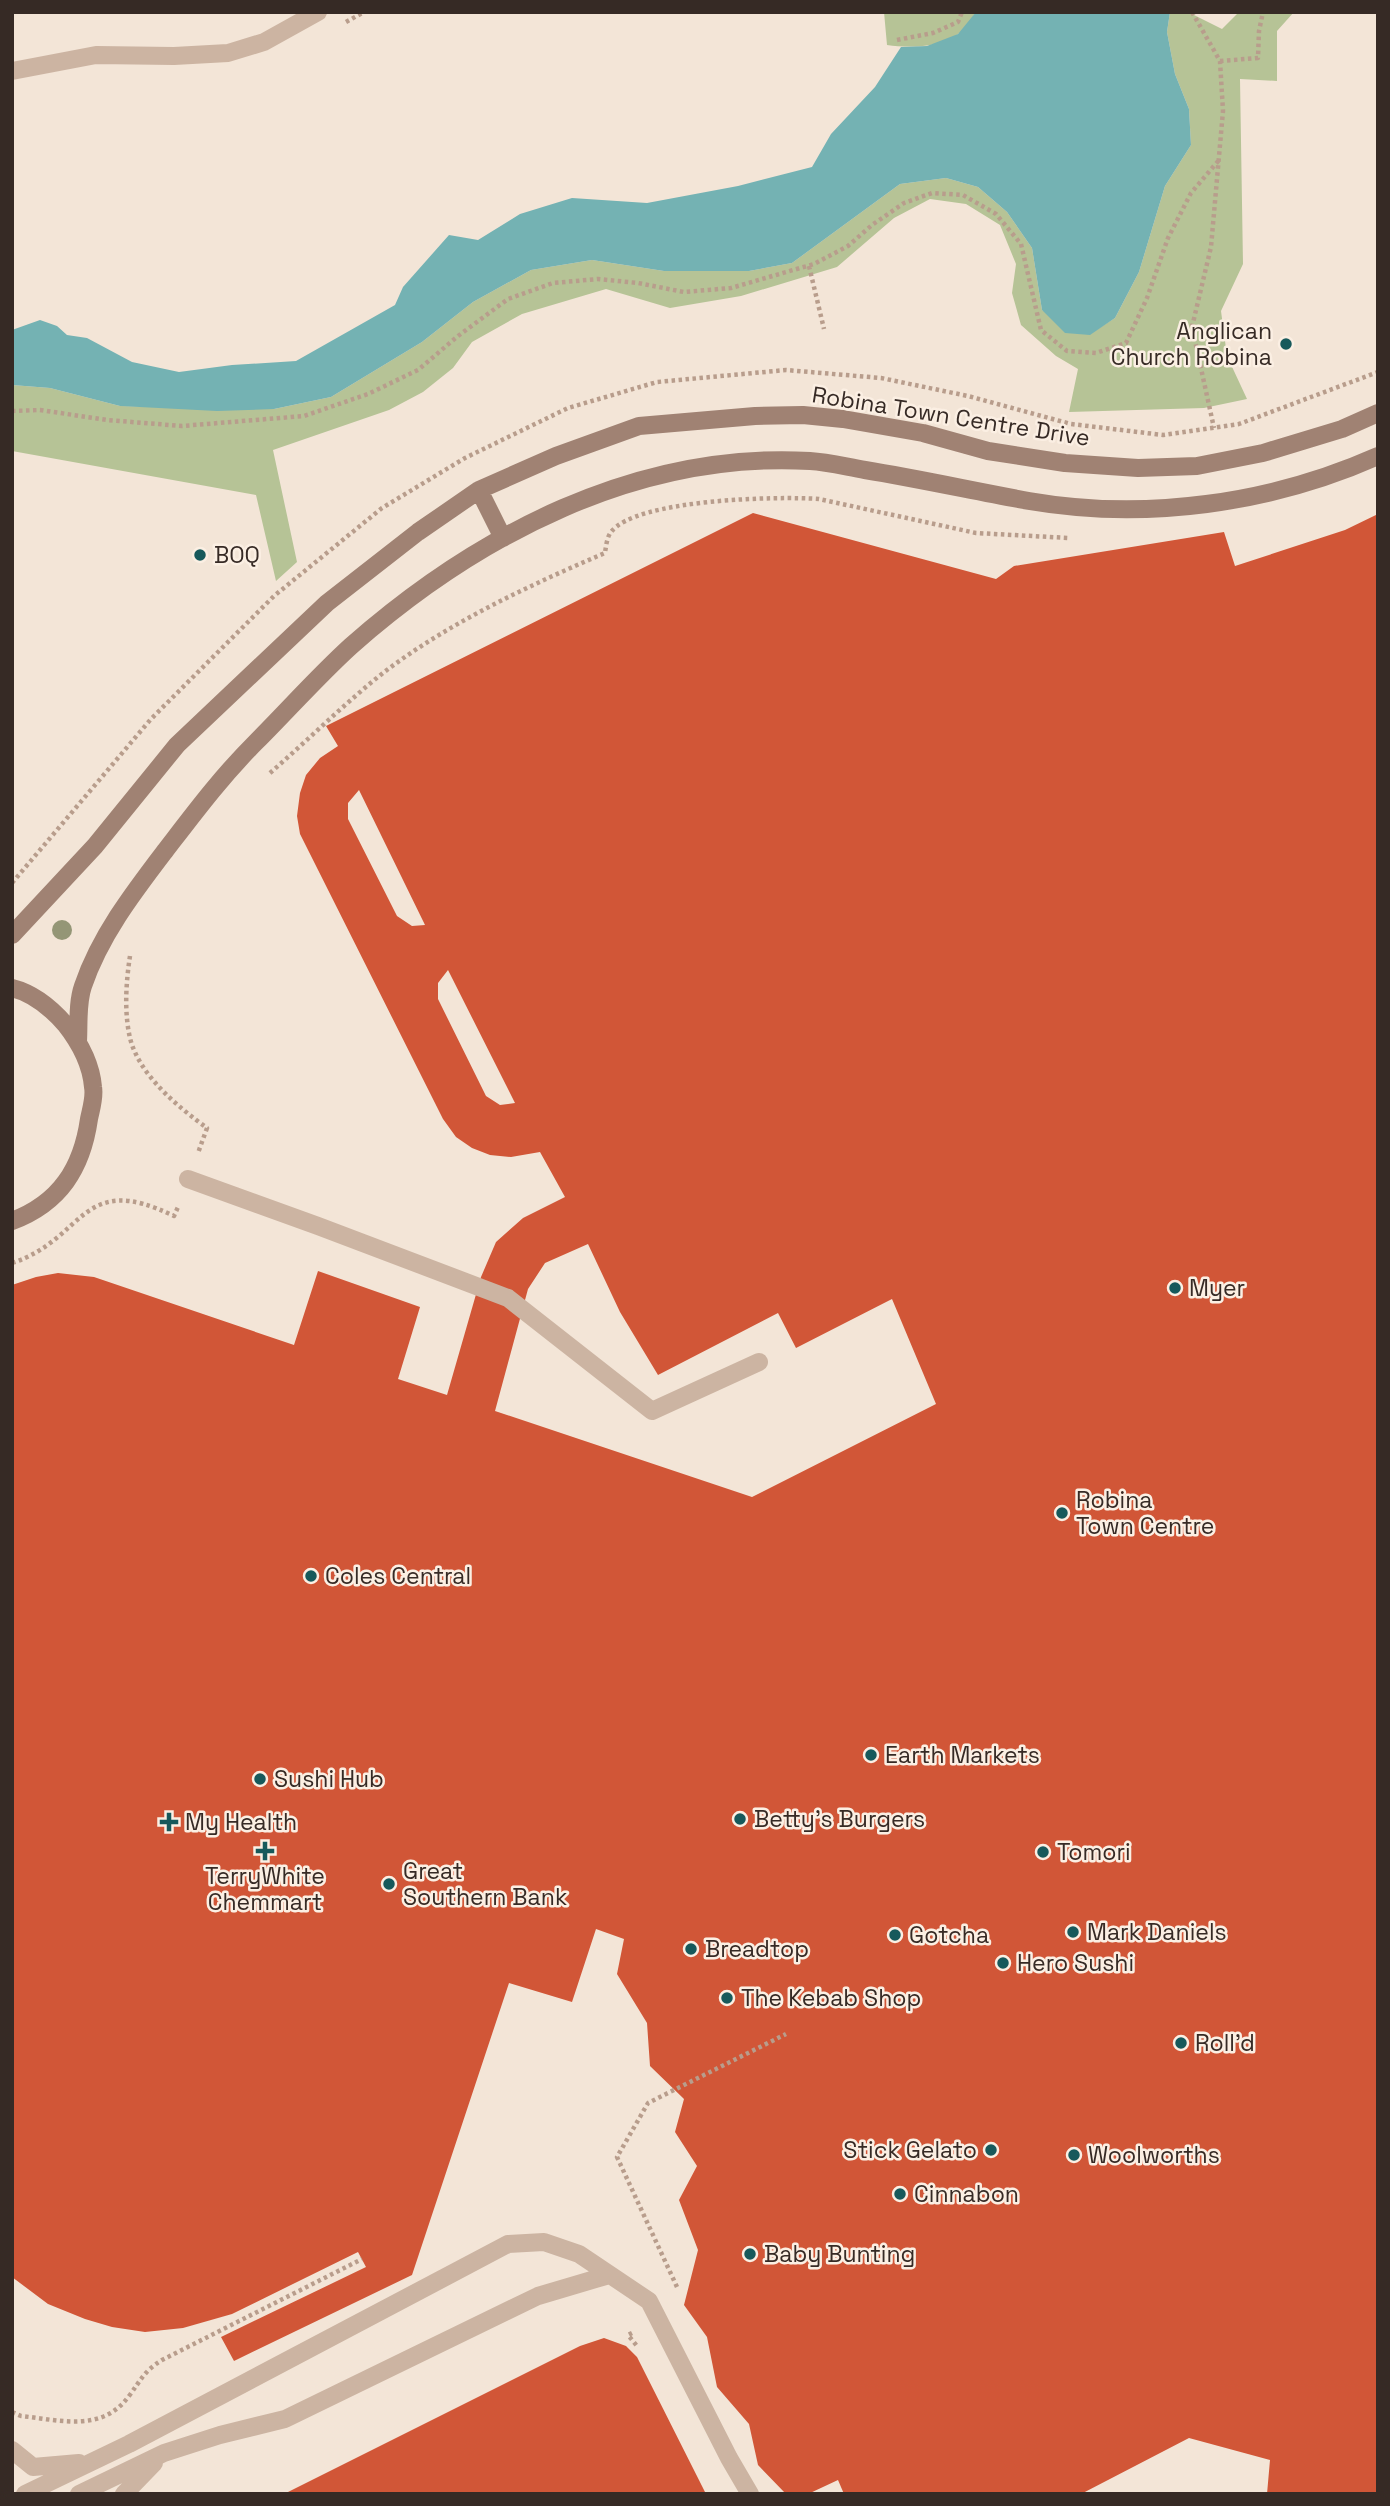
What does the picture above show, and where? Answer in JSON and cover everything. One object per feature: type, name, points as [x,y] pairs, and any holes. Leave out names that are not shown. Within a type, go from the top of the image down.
[{"type":"street","points":[[12,71],[96,55],[174,56],[228,53],[264,42],[318,12]]},
{"type":"street","name":"Robina Town Centre Drive","points":[[12,934],[95,846],[177,745],[327,603],[418,532],[479,490],[556,456],[639,426],[803,415],[923,433],[988,451],[1065,463],[1138,468],[1197,466],[1248,457],[1342,429],[1378,413]]},
{"type":"street","points":[[78,1041],[81,991],[100,944],[142,881],[219,779],[351,647],[447,571],[546,514],[602,491],[661,475],[732,463],[811,461],[1055,505],[1146,509],[1224,501],[1303,484],[1378,456]]},
{"type":"street","points":[[479,490],[503,538]]},
{"type":"street","points":[[12,988],[22,990],[54,1011],[78,1041],[89,1065],[94,1089],[87,1133],[71,1177],[46,1203],[12,1221]]},
{"type":"street","points":[[188,1179],[508,1298],[652,1411],[759,1362]]},
{"type":"street","points":[[25,2494],[94,2462],[508,2244],[544,2242],[579,2254],[649,2301],[750,2494]]},
{"type":"street","points":[[79,2494],[164,2453],[220,2435],[285,2419],[538,2297],[608,2275]]},
{"type":"street","points":[[12,2450],[33,2467],[94,2462]]},
{"type":"street","points":[[124,2494],[164,2453]]},
{"type":"path","points":[[897,40],[933,33],[958,22],[962,12]]},
{"type":"path","points":[[1192,12],[1220,61],[1223,111],[1211,247],[1192,327],[1214,428]]},
{"type":"path","points":[[1220,61],[1258,58],[1263,12]]},
{"type":"path","points":[[12,411],[40,410],[107,420],[182,426],[304,416],[368,394],[418,370],[508,299],[553,283],[598,279],[684,292],[731,288],[809,266],[848,246],[904,203],[932,193],[963,195],[996,214],[1021,244],[1041,330],[1067,351],[1096,353],[1126,343],[1147,298],[1168,238],[1191,193],[1219,160]]},
{"type":"path","points":[[809,266],[824,330]]},
{"type":"path","points":[[261,781],[384,673],[445,632],[542,580],[605,553],[610,533],[620,524],[641,514],[755,497],[795,497],[819,499],[976,533],[1082,538]]},
{"type":"path","points":[[12,1263],[44,1247],[99,1204],[119,1199],[141,1202],[174,1216],[207,1128],[165,1095],[145,1069],[130,1040],[126,999],[130,957],[134,947]]},
{"type":"path","points":[[681,2295],[617,2157],[648,2104],[786,2034]]},
{"type":"path","points":[[12,2412],[21,2416],[87,2423],[100,2419],[128,2398],[146,2370],[162,2360],[362,2259]]},
{"type":"green space","points":[[884,12],[976,12],[963,29],[950,39],[914,47],[887,45]]},
{"type":"green space","points":[[1170,12],[1188,12],[1222,29],[1239,12],[1294,12],[1277,31],[1277,81],[1240,79],[1243,264],[1221,311],[1227,356],[1247,399],[1204,408],[1069,412],[1078,369],[1056,356],[1021,325],[1012,293],[1016,264],[1000,225],[966,204],[930,199],[894,218],[837,267],[741,296],[670,308],[606,289],[522,314],[472,342],[453,368],[423,392],[389,410],[273,450],[297,562],[276,581],[256,495],[12,451],[12,385],[50,388],[120,406],[274,409],[331,397],[422,342],[473,302],[531,270],[592,260],[664,271],[749,271],[792,263],[900,184],[946,178],[978,187],[1007,212],[1032,248],[1042,310],[1090,334],[1115,318],[1139,272],[1165,186],[1191,145],[1189,109],[1175,74],[1167,32]]},
{"type":"water","points":[[976,12],[1170,12],[1167,32],[1175,74],[1189,109],[1191,145],[1165,186],[1139,272],[1115,318],[1090,335],[1065,333],[1042,310],[1032,248],[1007,212],[978,187],[946,178],[900,184],[792,263],[749,271],[664,271],[592,260],[531,270],[473,302],[422,342],[331,397],[274,409],[217,411],[120,406],[50,388],[12,385],[12,330],[40,320],[57,326],[67,335],[87,338],[132,362],[179,372],[296,361],[395,305],[403,287],[449,235],[478,240],[520,214],[572,198],[647,203],[738,186],[812,167],[831,134],[875,87],[901,47],[927,46],[958,34]]},
{"type":"building","points":[[753,513],[996,579],[1014,566],[1224,532],[1235,566],[1345,530],[1378,514],[1378,2494],[1267,2494],[1270,2460],[1189,2438],[1081,2494],[844,2494],[838,2480],[808,2494],[786,2494],[758,2465],[749,2424],[717,2387],[707,2337],[684,2305],[698,2250],[679,2200],[697,2166],[675,2132],[684,2099],[650,2066],[647,2023],[617,1974],[624,1939],[596,1929],[572,2002],[509,1983],[412,2275],[234,2361],[221,2337],[366,2267],[358,2252],[232,2314],[183,2328],[145,2332],[112,2327],[48,2304],[12,2277],[12,1285],[58,1273],[94,1277],[294,1345],[318,1271],[420,1307],[398,1379],[447,1395],[481,1277],[496,1242],[523,1218],[565,1197],[540,1152],[511,1157],[490,1155],[472,1148],[456,1137],[443,1119],[300,834],[297,816],[306,775],[320,758],[338,746],[326,726]],"holes":[[[359,790],[425,925],[412,926],[397,916],[348,819],[348,803]],[[448,970],[515,1103],[500,1105],[486,1096],[438,999],[438,983]],[[588,1244],[620,1312],[658,1375],[778,1313],[796,1348],[892,1299],[936,1404],[752,1497],[495,1411],[528,1289],[545,1263]]]},
{"type":"building","points":[[604,2338],[626,2346],[637,2357],[706,2494],[284,2494],[580,2346]]},
{"type":"place","name":"Anglican Church Robina","points":[[1286,344]]},
{"type":"place","name":"BOQ","points":[[200,555]]},
{"type":"place","name":"Myer","points":[[1175,1288]]},
{"type":"place","name":"Robina Town Centre","points":[[1062,1513]]},
{"type":"place","name":"Coles Central","points":[[311,1576]]},
{"type":"place","name":"Earth Markets","points":[[871,1755]]},
{"type":"place","name":"Sushi Hub","points":[[260,1779]]},
{"type":"place","name":"Betty's Burgers","points":[[740,1819]]},
{"type":"place","name":"My Health","points":[[169,1822]]},
{"type":"place","name":"TerryWhite Chemmart","points":[[265,1851]]},
{"type":"place","name":"Tomori","points":[[1043,1852]]},
{"type":"place","name":"Great Southern Bank","points":[[389,1884]]},
{"type":"place","name":"Mark Daniels","points":[[1073,1932]]},
{"type":"place","name":"Gotcha","points":[[895,1935]]},
{"type":"place","name":"Breadtop","points":[[691,1949]]},
{"type":"place","name":"Hero Sushi","points":[[1003,1963]]},
{"type":"place","name":"The Kebab Shop","points":[[727,1998]]},
{"type":"place","name":"Roll'd","points":[[1181,2043]]},
{"type":"place","name":"Stick Gelato","points":[[991,2150]]},
{"type":"place","name":"Woolworths","points":[[1074,2155]]},
{"type":"place","name":"Cinnabon","points":[[900,2194]]},
{"type":"place","name":"Baby Bunting","points":[[750,2254]]}]
